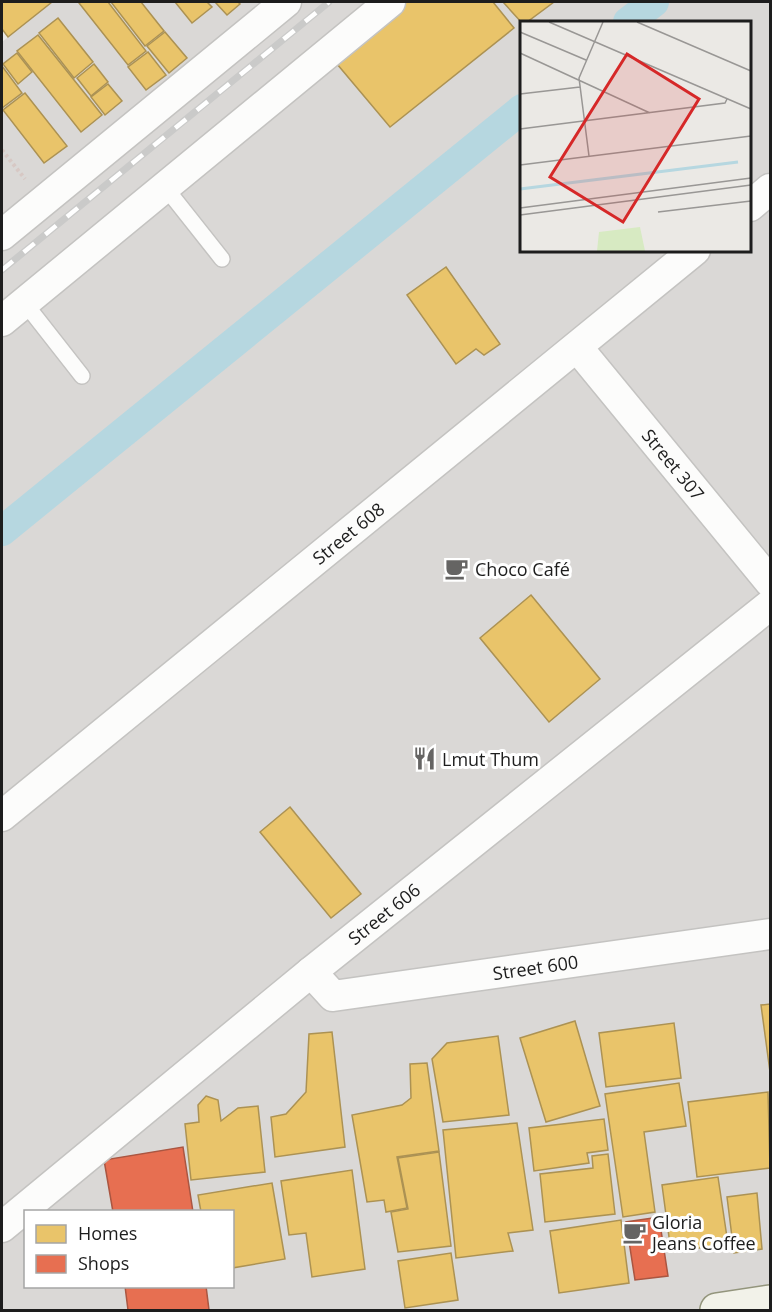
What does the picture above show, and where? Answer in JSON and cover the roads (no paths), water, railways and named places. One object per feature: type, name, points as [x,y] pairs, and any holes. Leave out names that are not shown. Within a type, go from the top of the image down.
[{"type":"street","points":[[2,235],[286,2]]},
{"type":"street","points":[[2,321],[390,2]]},
{"type":"street","points":[[751,205],[771,189]]},
{"type":"street","name":"Street 608","points":[[2,816],[693,252]]},
{"type":"street","name":"Street 307","points":[[577,347],[771,582]]},
{"type":"street","name":"Street 606","points":[[2,1227],[311,972],[771,605]]},
{"type":"street","name":"Street 600","points":[[311,972],[333,996],[771,934]]},
{"type":"street","points":[[717,1311],[771,1302]]},
{"type":"lane","points":[[165,187],[222,259]]},
{"type":"lane","points":[[24,302],[82,376]]},
{"type":"waterway","points":[[629,21],[654,2]]},
{"type":"waterway","points":[[2,531],[520,111]]},
{"type":"railway","points":[[2,270],[329,2]]},
{"type":"place","name":"Choco Café","points":[[457,569]]},
{"type":"place","name":"Lmut Thum","points":[[424,759]]},
{"type":"place","name":"Gloria Jeans Coffee","points":[[634,1232]]}]
